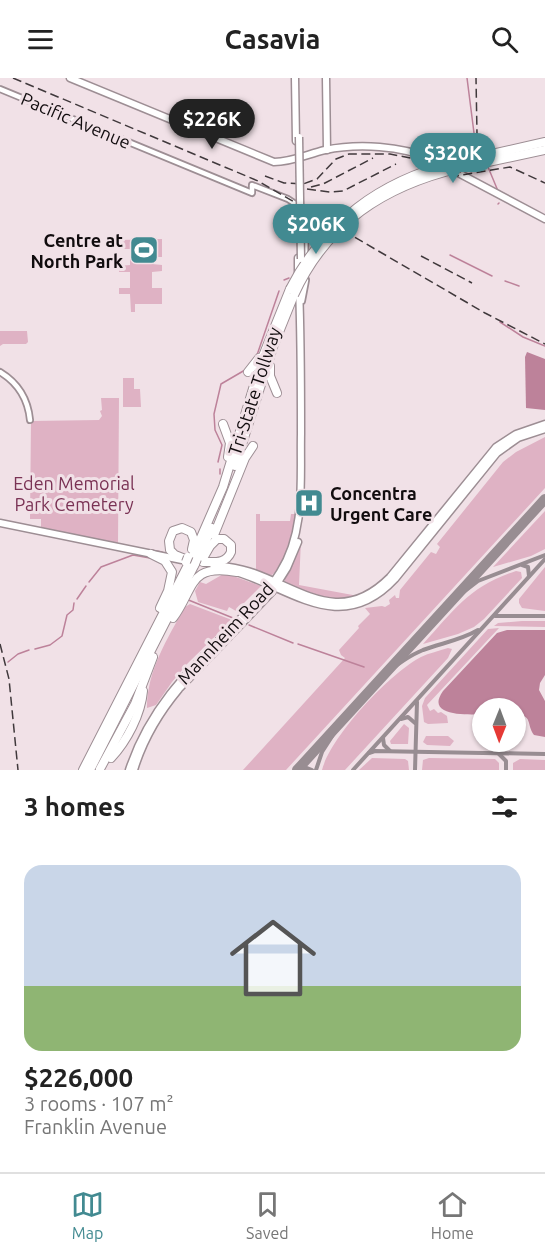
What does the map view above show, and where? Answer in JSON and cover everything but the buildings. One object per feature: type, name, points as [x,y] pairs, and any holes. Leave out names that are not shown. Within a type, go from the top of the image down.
[{"type":"highway","name":"Tri-State Tollway","points":[[82,770],[176,589],[195,562],[273,330],[292,292],[321,249],[342,226],[364,208],[414,181],[456,165],[545,142]]},
{"type":"highway","name":"Tri-State Tollway","points":[[456,165],[545,150]]},
{"type":"highway","name":"Tri-State Tollway","points":[[90,770],[195,562],[225,496],[292,292]]},
{"type":"highway","points":[[248,372],[256,363],[273,330]]},
{"type":"highway","points":[[273,347],[270,376],[277,393]]},
{"type":"highway","points":[[215,508],[230,451],[229,436],[223,424]]},
{"type":"highway","points":[[230,497],[248,428]]},
{"type":"highway","points":[[99,770],[119,749],[141,706],[149,666],[195,562],[230,497],[245,458],[253,446]]},
{"type":"highway","points":[[141,656],[167,594],[172,575],[167,563],[151,554]]},
{"type":"highway","points":[[172,618],[193,582],[199,576],[214,570],[240,573]]},
{"type":"main road","points":[[70,78],[274,162],[288,161],[327,150],[391,148],[415,152],[545,219]]},
{"type":"main road","points":[[296,78],[303,417]]},
{"type":"main road","points":[[326,78],[327,150]]},
{"type":"main road","points":[[299,258],[304,279],[302,301],[303,417]]},
{"type":"main road","name":"Mannheim Road","points":[[134,770],[148,734],[173,696],[274,593],[292,547],[300,511],[303,417]]},
{"type":"main road","name":"Mannheim Road","points":[[129,770],[144,733],[165,699],[265,592],[276,586],[283,577],[296,549],[302,524],[303,417]]},
{"type":"main road","points":[[141,551],[240,573],[327,602],[348,601],[364,596],[381,585],[394,572],[492,451],[516,434],[545,424]]},
{"type":"main road","points":[[0,523],[249,571],[309,603],[328,606],[352,604],[376,595],[395,579],[497,453],[518,438],[545,429]]},
{"type":"main road","points":[[264,577],[272,577],[276,574],[292,547]]},
{"type":"main road","points":[[240,573],[262,584],[265,592]]},
{"type":"main road","points":[[283,577],[285,585],[305,596]]},
{"type":"street","name":"Pacific Avenue","points":[[0,89],[252,193],[252,185],[288,199],[306,211],[304,279]]},
{"type":"street","points":[[0,372],[12,381],[21,393],[30,420]]},
{"type":"green space","points":[[162,239],[162,257],[152,257],[152,264],[162,265],[162,271],[152,272],[152,288],[162,288],[162,304],[135,304],[135,312],[131,312],[130,294],[119,294],[119,288],[130,288],[130,272],[119,272],[119,266],[130,265],[130,249],[118,249],[118,240]]},
{"type":"green space","points":[[0,331],[27,331],[28,342],[0,346]]},
{"type":"green space","points":[[123,378],[134,378],[134,389],[140,389],[141,407],[123,407]]},
{"type":"green space","name":"Eden Memorial Park Cemetery","points":[[101,398],[119,398],[118,544],[41,530],[41,519],[30,519],[31,421],[99,420],[102,416]]},
{"type":"green space","points":[[545,437],[545,488],[286,770],[243,770],[345,658],[339,650],[370,614],[365,608],[385,607],[390,604],[389,600],[395,595],[399,598],[400,590],[431,552],[436,554],[440,547],[437,544],[503,462],[516,452]]},
{"type":"green space","points":[[545,511],[545,549],[531,556],[493,567]]},
{"type":"green space","points":[[256,514],[260,514],[260,521],[290,521],[291,514],[298,514],[285,557],[276,572],[270,576],[256,570]]},
{"type":"green space","points":[[301,540],[299,585],[358,596],[328,599],[304,592],[285,583],[285,577]]},
{"type":"green space","points":[[545,567],[545,611],[522,608],[519,599]]},
{"type":"green space","points":[[516,571],[521,572],[522,578],[474,627],[423,644],[454,609],[475,591]]},
{"type":"green space","points":[[225,573],[261,586],[236,611],[229,607],[227,611],[198,602],[195,591],[200,582],[206,584]]},
{"type":"green space","points":[[190,604],[232,620],[188,663],[156,705],[147,708],[154,668],[171,631],[185,607]]},
{"type":"green space","points":[[545,621],[545,627],[494,626],[498,623]]},
{"type":"green space","points":[[499,628],[427,705],[430,711],[434,709],[447,716],[448,723],[428,724],[424,722],[422,706],[425,698],[488,629]]},
{"type":"green space","points":[[448,648],[452,649],[448,658],[345,770],[322,770],[337,740],[378,691],[421,657]]},
{"type":"green space","points":[[404,724],[409,728],[408,744],[391,744],[390,741]]},
{"type":"green space","points":[[426,736],[448,736],[454,741],[450,746],[427,745],[423,742]]},
{"type":"green space","points":[[372,758],[405,759],[408,761],[409,770],[359,770]]},
{"type":"green space","points":[[429,758],[495,759],[499,763],[499,770],[422,770],[423,760]]},
{"type":"green space","points":[[520,759],[545,760],[545,770],[513,770],[513,763]]},
{"type":"shaded area","points":[[527,352],[545,359],[545,410],[526,408],[525,357]]},
{"type":"shaded area","points":[[507,630],[545,630],[545,675],[539,690],[545,701],[545,737],[534,735],[532,731],[526,718],[526,698],[472,698],[472,715],[451,713],[439,706],[443,691],[497,633]]},
{"type":"waterway","points":[[467,78],[474,133],[481,149]]},
{"type":"waterway","points":[[488,167],[498,191]]},
{"type":"waterway","points":[[450,255],[492,276]]},
{"type":"waterway","points":[[284,280],[289,278]]},
{"type":"waterway","points":[[505,281],[519,286]]},
{"type":"waterway","points":[[257,355],[279,291]]},
{"type":"waterway","points":[[500,322],[523,337],[545,346]]},
{"type":"waterway","points":[[218,462],[222,445],[215,430],[214,414],[221,384],[245,370]]},
{"type":"waterway","points":[[220,469],[220,474]]},
{"type":"waterway","points":[[151,550],[162,552]]},
{"type":"waterway","points":[[89,582],[101,567],[133,555],[150,558]]},
{"type":"waterway","points":[[77,599],[86,586]]},
{"type":"waterway","points":[[186,599],[233,618]]},
{"type":"waterway","points":[[35,649],[50,645],[62,636],[67,615],[73,610],[74,603]]},
{"type":"waterway","points":[[249,625],[293,643]]},
{"type":"waterway","points":[[298,644],[364,667]]},
{"type":"waterway","points":[[8,662],[18,654],[29,650]]},
{"type":"taxiway","points":[[452,601],[478,581],[545,555]]},
{"type":"taxiway","points":[[353,770],[545,559]]},
{"type":"taxiway","points":[[522,565],[528,567],[529,576]]},
{"type":"taxiway","points":[[495,616],[545,616]]},
{"type":"taxiway","points":[[382,677],[417,652],[478,630]]},
{"type":"taxiway","points":[[415,770],[417,702]]},
{"type":"taxiway","points":[[401,719],[408,717],[415,723]]},
{"type":"taxiway","points":[[316,770],[322,752],[342,721]]},
{"type":"taxiway","points":[[383,738],[384,745],[390,751]]},
{"type":"taxiway","points":[[369,753],[375,751],[545,754]]},
{"type":"taxiway","points":[[499,754],[506,761],[506,770]]},
{"type":"taxiway","points":[[299,770],[307,768],[312,770]]},
{"type":"runway","points":[[297,770],[545,499]]},
{"type":"railway","points":[[13,78],[258,181],[485,313],[545,344]]},
{"type":"railway","points":[[265,176],[284,183],[303,184],[317,179],[336,159],[349,154],[390,154],[420,160],[461,152],[469,147],[477,134],[476,78]]},
{"type":"railway","points":[[311,187],[323,184],[373,158]]},
{"type":"railway","points":[[413,161],[436,173],[450,177],[510,167],[545,183]]},
{"type":"railway","points":[[307,189],[343,191],[396,164]]},
{"type":"railway","points":[[421,256],[472,283]]},
{"type":"railway","points":[[0,644],[9,679],[18,770]]},
{"type":"place","name":"Centre at North Park","points":[[144,250]]},
{"type":"place","name":"Concentra Urgent Care","points":[[309,503]]}]
